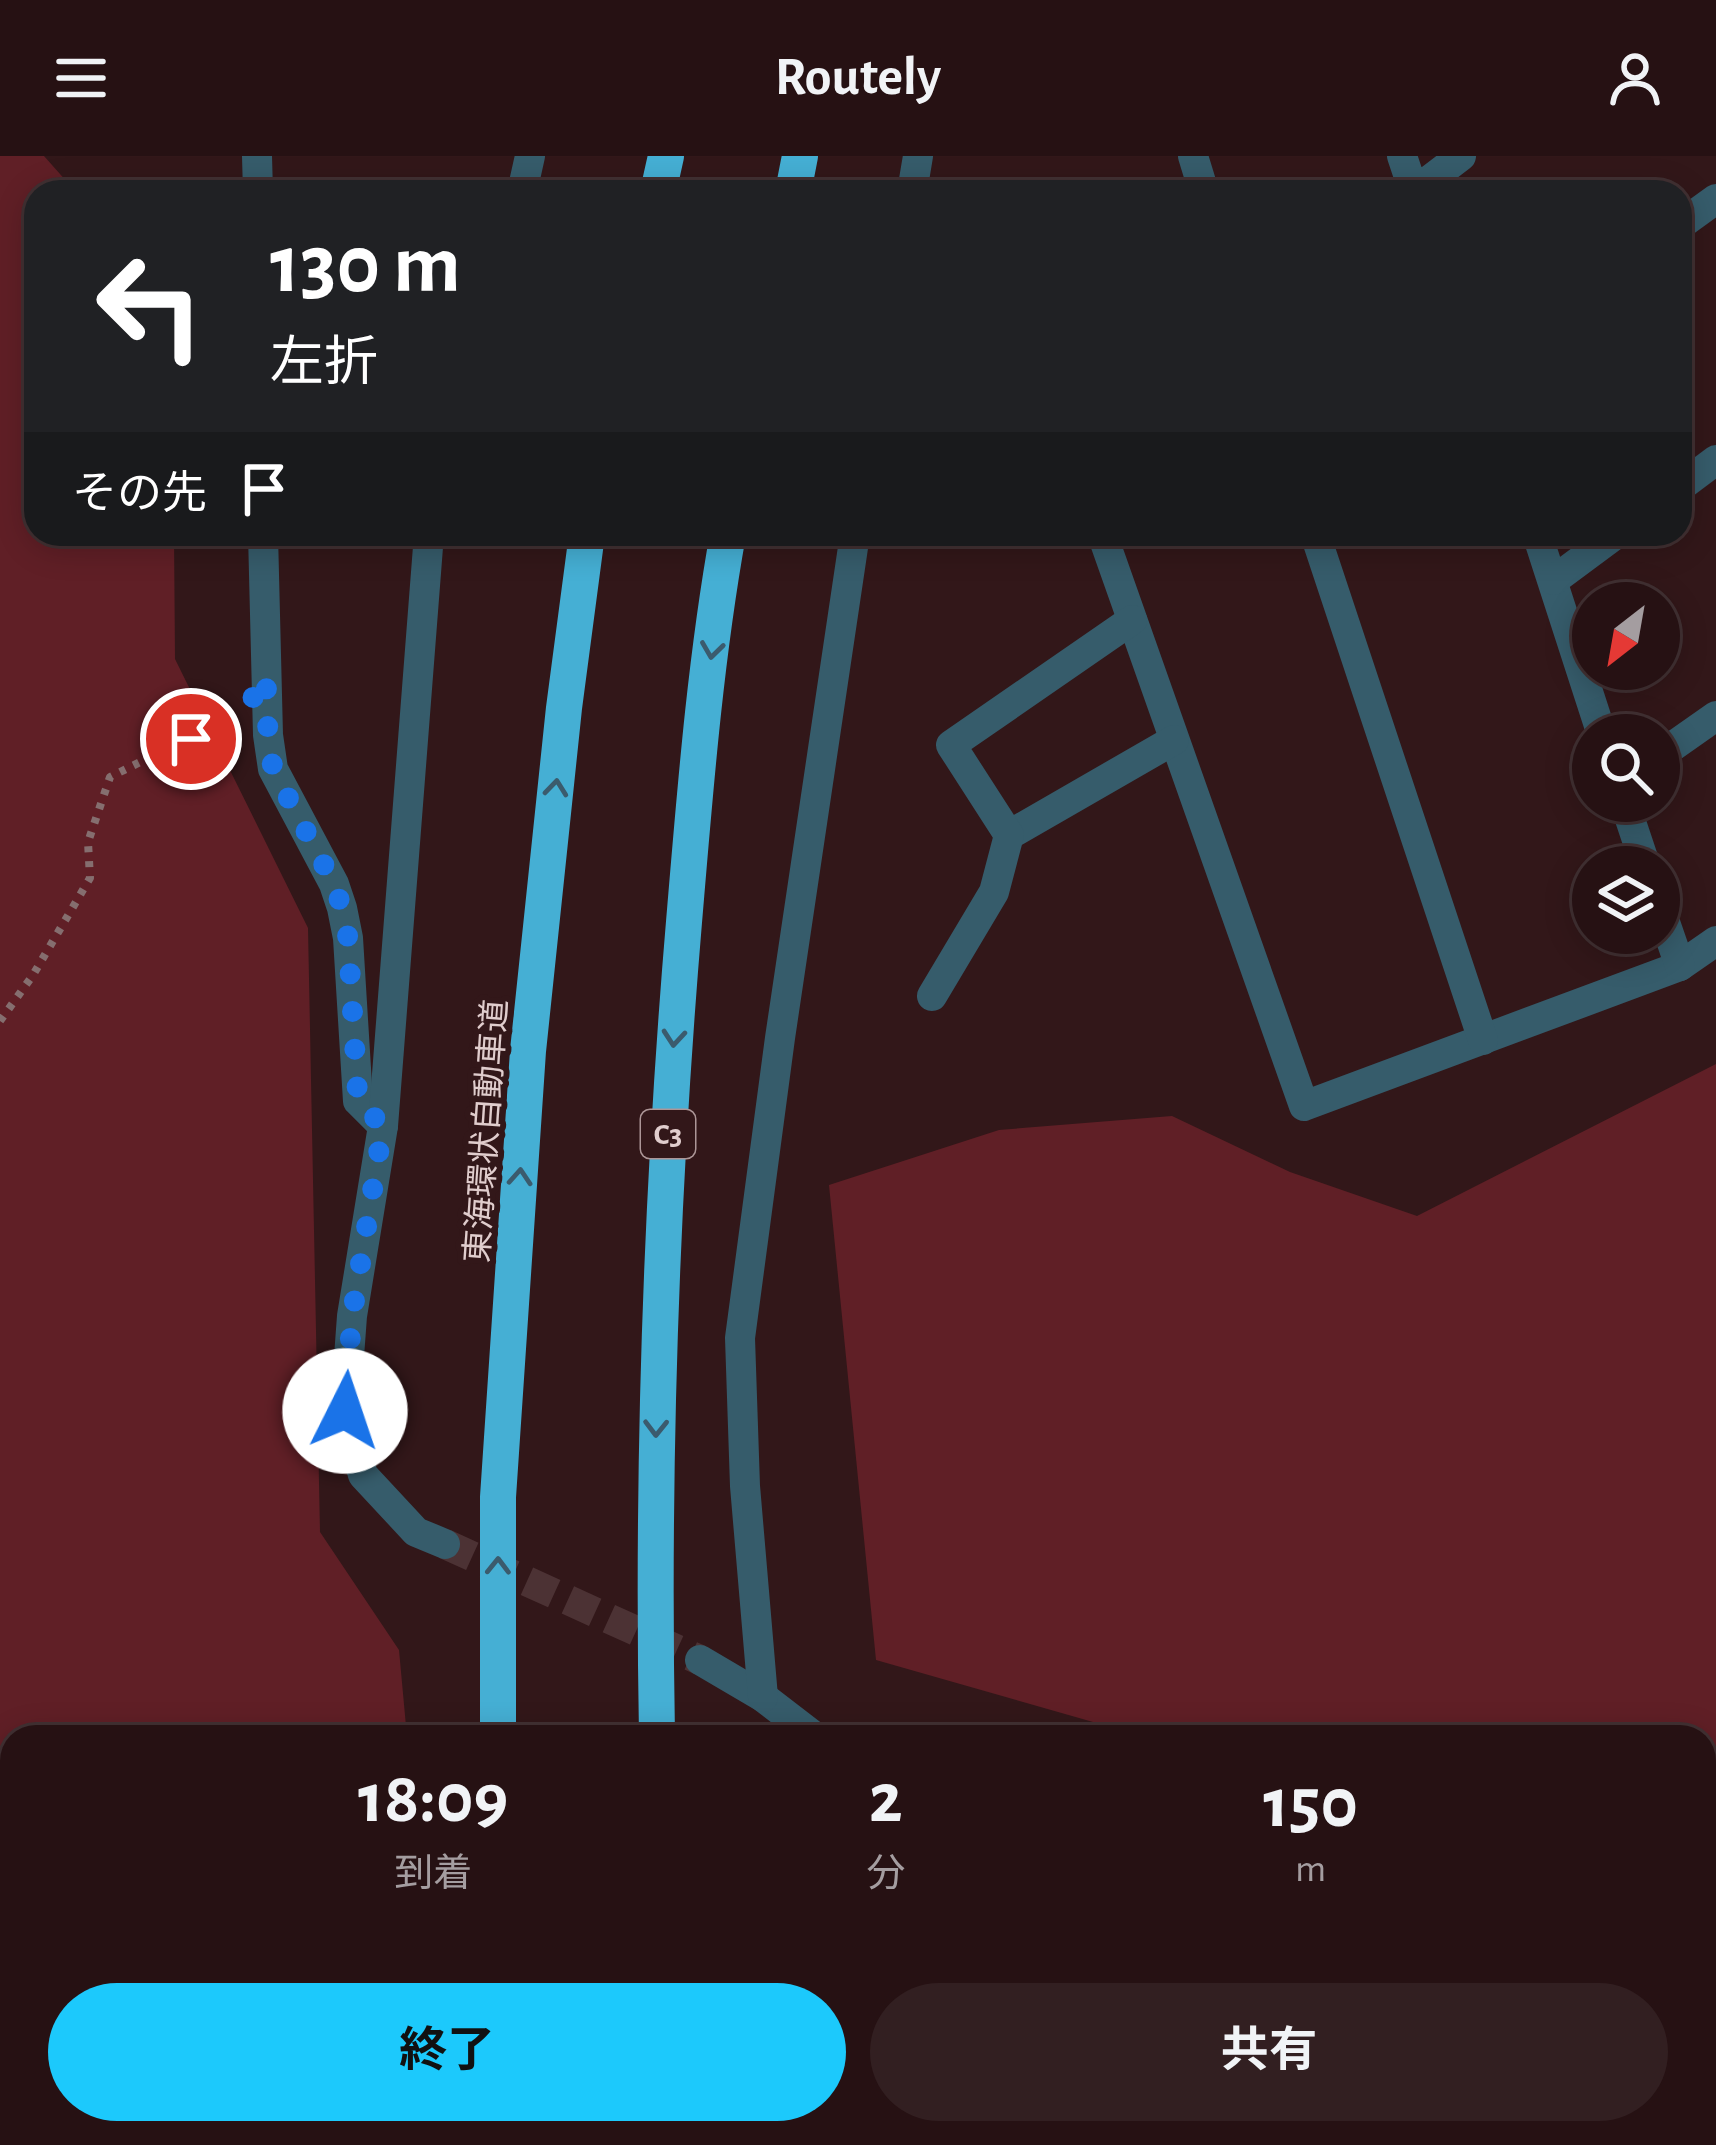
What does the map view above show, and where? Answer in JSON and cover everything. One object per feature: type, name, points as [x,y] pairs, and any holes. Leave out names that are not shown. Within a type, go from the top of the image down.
[{"type":"highway","name":"東海環状自動車道","points":[[498,1725],[498,1497],[528,1051],[585,546]]},
{"type":"highway","name":"C3","points":[[657,1725],[658,1340],[671,1079],[700,741],[726,546]]},
{"type":"street","points":[[1429,180],[1460,156]]},
{"type":"street","points":[[263,546],[273,769],[342,908],[358,1101],[383,1126]]},
{"type":"street","points":[[428,546],[383,1126],[352,1316],[345,1411],[363,1475],[416,1532],[445,1544]]},
{"type":"street","points":[[763,1697],[745,1486],[740,1338],[779,1038],[853,546]]},
{"type":"street","points":[[1106,546],[1304,1106],[1680,966],[1716,941]]},
{"type":"street","points":[[1319,546],[1483,1040]]},
{"type":"street","points":[[1541,546],[1595,714]]},
{"type":"street","points":[[1554,580],[1600,546]]},
{"type":"street","points":[[1010,835],[951,745],[1132,620]]},
{"type":"street","points":[[1680,741],[1716,716]]},
{"type":"street","points":[[932,996],[994,892],[1010,835],[1174,740]]},
{"type":"street","points":[[1676,954],[1680,966]]},
{"type":"street","points":[[700,1660],[799,1725]]},
{"type":"path","points":[[0,1021],[90,878],[88,842],[110,777],[231,719],[255,698],[266,676]]},
{"type":"shaded area","points":[[0,156],[44,156],[65,180],[24,180],[24,546],[174,546],[175,659],[308,928],[320,1532],[399,1650],[406,1725],[0,1725]]},
{"type":"shaded area","points":[[1716,1064],[1716,1725],[1093,1725],[876,1660],[829,1185],[999,1130],[1172,1116],[1290,1172],[1417,1216]]},
{"type":"tunnel","points":[[445,1544],[700,1660]]},
{"type":"route","points":[[191,739],[231,719],[255,698],[266,676],[273,769],[342,908],[358,1101],[383,1126],[352,1316],[345,1411]]}]
